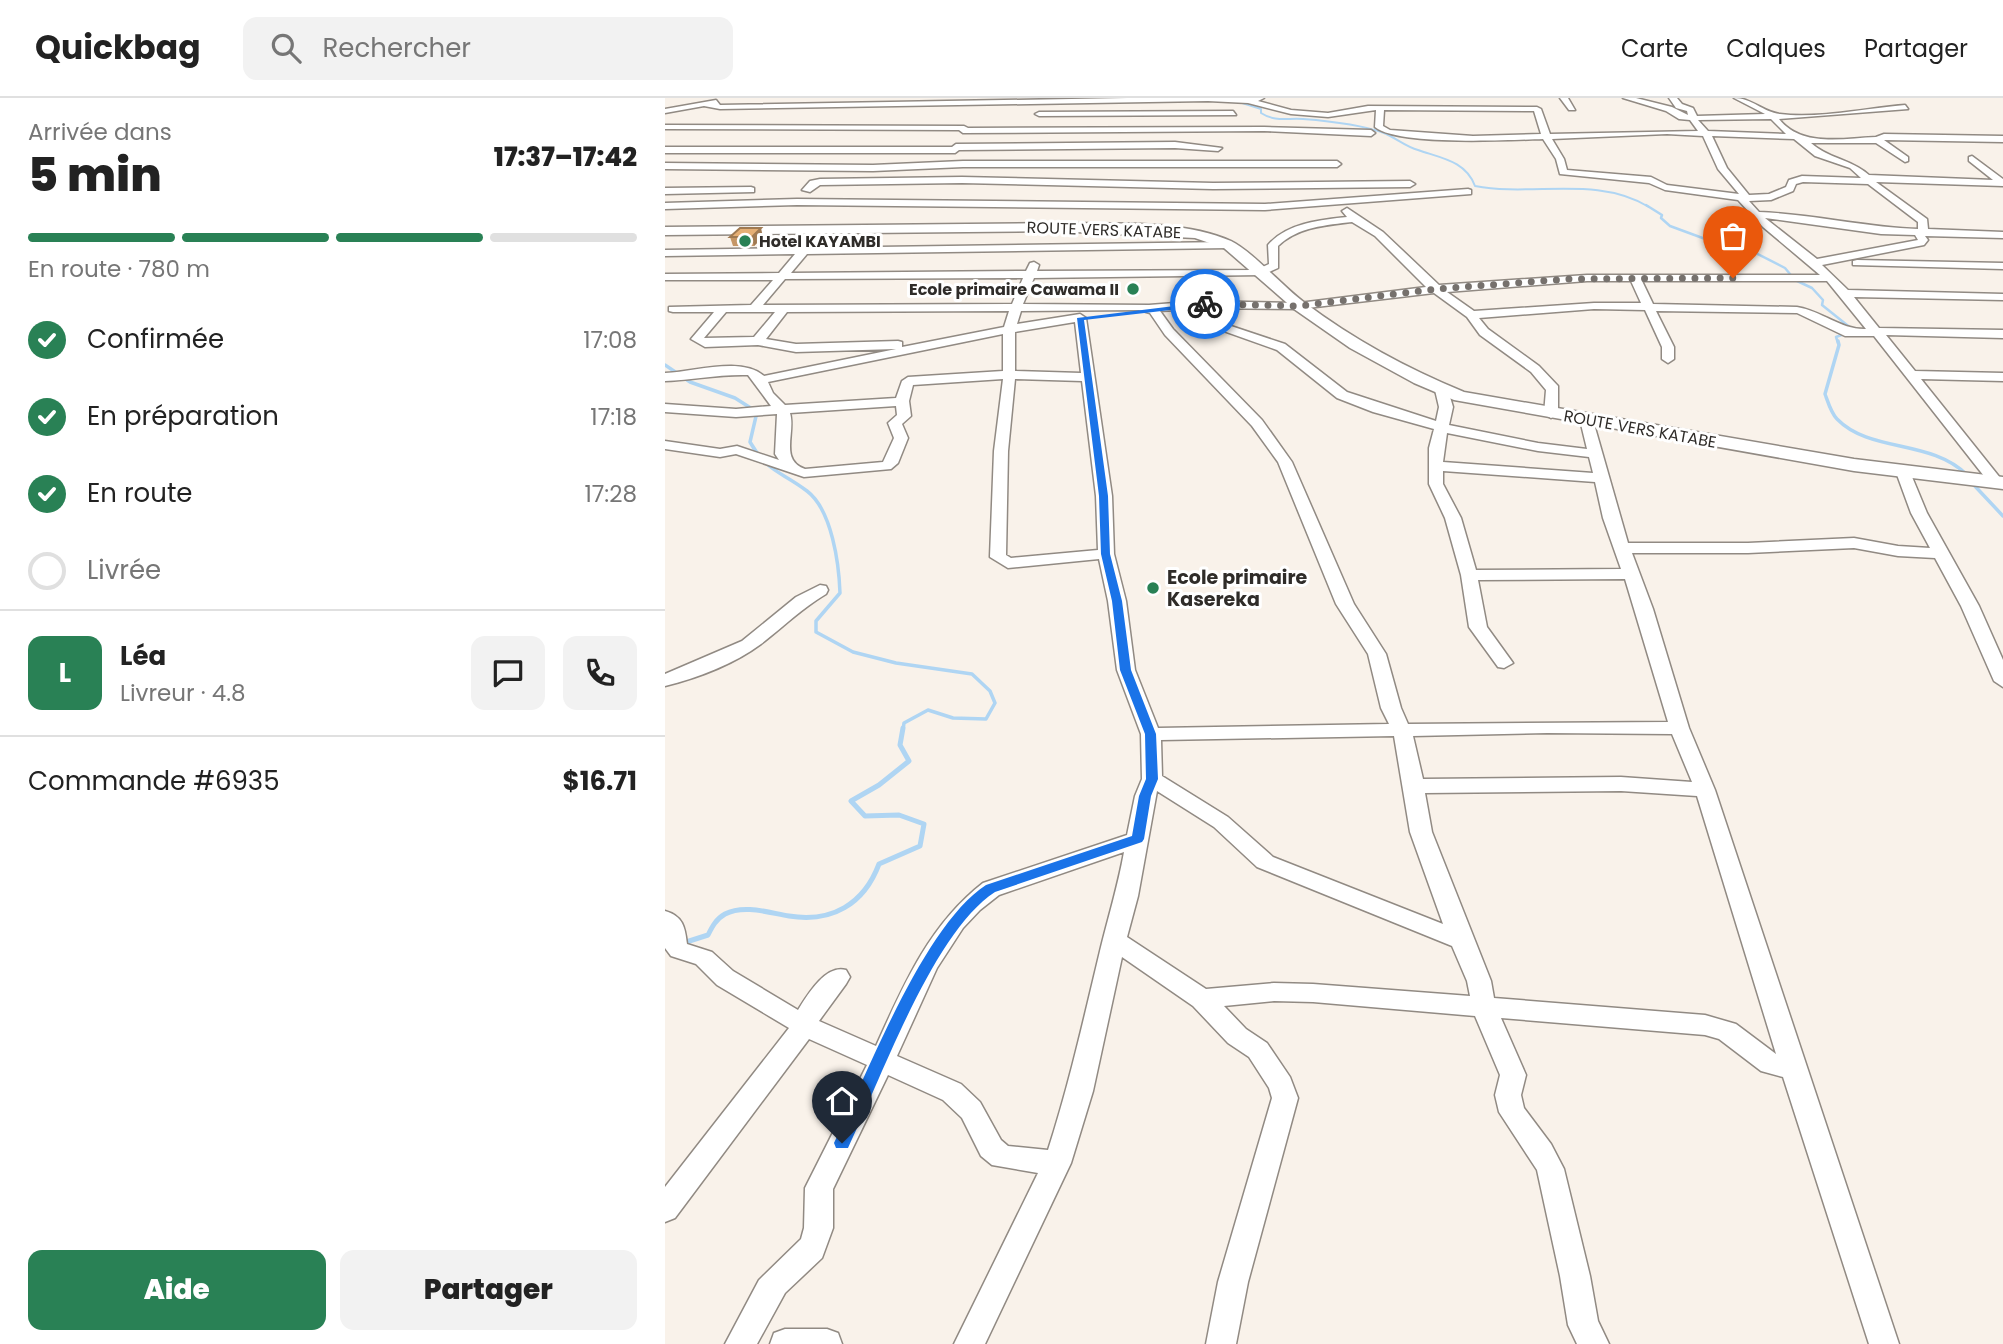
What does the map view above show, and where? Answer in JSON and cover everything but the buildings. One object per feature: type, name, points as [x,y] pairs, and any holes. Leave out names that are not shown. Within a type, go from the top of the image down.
[{"type":"street","points":[[665,111],[742,98]]},
{"type":"street","points":[[1248,101],[1260,98]]},
{"type":"street","points":[[1365,98],[1380,108]]},
{"type":"street","points":[[1436,109],[1445,98]]},
{"type":"street","points":[[1477,98],[1494,105],[1511,98]]},
{"type":"street","points":[[1563,98],[1572,108]]},
{"type":"street","points":[[1627,98],[1668,109],[1682,117],[1693,118],[1776,118],[1905,107],[1885,99]]},
{"type":"street","points":[[1672,98],[1679,106],[1690,110],[1710,139],[1720,164],[1746,203],[1816,262],[1826,278],[1845,293],[1993,482]]},
{"type":"street","points":[[704,104],[720,107],[1208,99],[1248,101],[1289,111],[1328,115],[1380,108],[1436,109],[1494,105],[1537,109],[1564,172],[1611,174],[1629,180],[1651,180],[1665,187],[1745,198],[1773,196],[1790,189],[1790,184],[1802,179],[2003,183],[1972,159]]},
{"type":"street","points":[[1747,99],[1776,118],[1781,127],[1818,154],[1850,164]]},
{"type":"street","points":[[920,203],[936,182],[955,148],[974,101]]},
{"type":"street","points":[[1163,112],[1231,101]]},
{"type":"street","points":[[1264,129],[1271,121],[1281,119],[1295,102]]},
{"type":"street","points":[[1849,102],[1855,111]]},
{"type":"street","points":[[913,116],[917,104]]},
{"type":"street","points":[[1380,108],[1379,127],[1396,134],[1463,139],[1703,132],[1831,141],[1878,140],[1884,137],[2003,139]]},
{"type":"street","points":[[1027,114],[1233,113]]},
{"type":"street","points":[[1814,116],[1850,139]]},
{"type":"street","points":[[733,117],[758,117]]},
{"type":"street","points":[[665,138],[965,126]]},
{"type":"street","points":[[665,127],[965,126],[1264,129],[1371,133]]},
{"type":"street","points":[[1878,140],[1905,159]]},
{"type":"street","points":[[1816,262],[1871,254],[1895,246],[1920,243],[1923,240],[1920,236],[1923,233],[1923,221],[1850,164],[1835,150],[1831,141]]},
{"type":"street","points":[[665,150],[1175,145],[1218,148]]},
{"type":"street","points":[[665,166],[873,168],[946,165],[1336,164]]},
{"type":"street","points":[[1171,231],[1194,191],[1226,165]]},
{"type":"street","points":[[665,175],[682,166]]},
{"type":"street","points":[[801,202],[813,183],[820,182],[1201,186],[1418,184]]},
{"type":"street","points":[[665,191],[757,190]]},
{"type":"street","points":[[792,190],[807,190]]},
{"type":"street","points":[[665,206],[801,202],[1185,207],[1340,203],[1434,192],[1468,192]]},
{"type":"street","points":[[1340,203],[1354,219],[1379,234],[1392,250],[1436,289],[1471,315],[1484,332],[1535,369],[1553,389],[1551,414]]},
{"type":"street","points":[[1758,215],[1784,216],[1881,231],[2003,235]]},
{"type":"street","points":[[665,277],[1258,273],[1274,266],[1273,245],[1278,239],[1304,227],[1354,219]]},
{"type":"street","name":"ROUTE VERS KATABE","points":[[665,231],[1032,227],[1171,231],[1212,237],[1229,245],[1299,306],[1356,345],[1442,390],[1486,402],[1551,414],[1903,472],[1993,482]]},
{"type":"street","points":[[753,310],[803,252],[817,229]]},
{"type":"street","points":[[665,253],[1229,245]]},
{"type":"street","points":[[1041,248],[1020,296],[1009,330],[997,557],[1008,563],[1106,554]]},
{"type":"street","points":[[1816,262],[2003,266]]},
{"type":"street","points":[[1635,278],[1652,308],[1670,352],[1668,359]]},
{"type":"street","points":[[761,380],[1009,330],[1178,306],[1233,303],[1299,306],[1436,289],[1568,279],[1826,278]]},
{"type":"street","points":[[1845,293],[2003,297]]},
{"type":"street","points":[[1209,322],[1227,311],[1233,303]]},
{"type":"street","points":[[1178,306],[1189,315],[1281,347],[1342,396],[1443,429],[1538,447],[1597,454]]},
{"type":"street","points":[[1471,315],[1578,307],[1797,310],[1808,312],[1844,331],[2003,334]]},
{"type":"street","points":[[673,309],[1150,309],[1257,424],[1285,462],[1345,604],[1377,653],[1391,708],[1407,743],[1420,832],[1479,981],[1483,1007],[1513,1075],[1508,1095],[1512,1112],[1550,1169],[1576,1276],[1583,1325],[1593,1344]]},
{"type":"street","points":[[723,309],[697,337],[699,342],[758,341],[796,348],[872,344],[924,347]]},
{"type":"street","points":[[758,341],[783,310]]},
{"type":"street","points":[[969,1344],[1057,1163],[1080,1091],[1114,940],[1127,897],[1145,796],[1152,779],[1151,734],[1126,670],[1117,601],[1106,554],[1104,496],[1080,318]]},
{"type":"street","points":[[665,377],[691,376],[720,370],[751,371],[761,380],[767,395],[782,409],[785,419],[782,454],[793,469]]},
{"type":"street","points":[[665,445],[720,453],[737,450],[780,467],[804,473],[888,466],[901,438],[895,423],[904,416],[902,401],[906,383],[911,380],[1008,375],[1088,377]]},
{"type":"street","points":[[1910,375],[2003,377]]},
{"type":"street","points":[[1442,390],[1446,407],[1443,429],[1436,448],[1436,484],[1453,518],[1469,575],[1478,628],[1504,663]]},
{"type":"street","points":[[665,408],[736,413],[902,401]]},
{"type":"street","points":[[1587,420],[1601,478],[1679,728],[1705,790],[1884,1344]]},
{"type":"street","points":[[1437,466],[1601,478]]},
{"type":"street","points":[[1903,472],[1939,553],[1970,606],[2003,681]]},
{"type":"street","points":[[1622,548],[1748,548],[1854,543],[1898,551],[1939,553]]},
{"type":"street","points":[[1469,575],[1631,574]]},
{"type":"street","points":[[665,680],[686,674],[752,643],[788,610],[820,590]]},
{"type":"street","points":[[1151,734],[1403,731],[1546,726],[1679,728]]},
{"type":"street","points":[[1152,779],[1220,822],[1265,862],[1461,940]]},
{"type":"street","points":[[1412,786],[1611,784],[1705,790]]},
{"type":"street","points":[[740,1344],[775,1283],[805,1260],[816,1239],[821,1215],[817,1199],[820,1188],[914,990],[953,923],[974,900],[991,889],[1138,839]]},
{"type":"street","points":[[665,919],[674,928],[675,945],[679,950],[704,958],[725,978],[805,1026],[952,1092],[971,1110],[991,1148],[1002,1157],[1057,1163]]},
{"type":"street","points":[[1114,940],[1202,999],[1237,1036],[1265,1058],[1281,1085],[1285,1098],[1233,1282],[1221,1344]]},
{"type":"street","points":[[665,1209],[805,1026],[809,1013],[838,976]]},
{"type":"street","points":[[1202,999],[1275,992],[1313,993],[1705,1025],[1727,1031],[1770,1064],[1794,1069]]},
{"type":"street","points":[[785,1344],[827,1344]]},
{"type":"waterway","points":[[1252,98],[1236,101],[1261,109],[1261,113],[1271,118],[1333,122],[1384,133],[1409,147],[1444,158],[1459,166],[1466,171],[1475,186],[1497,189],[1586,189],[1629,197],[1649,207]]},
{"type":"waterway","points":[[1646,205],[1662,215],[1661,218],[1670,226],[1708,240],[1742,246],[1785,268],[1795,280],[1812,288],[1823,300],[1822,305],[1852,329]]},
{"type":"waterway","points":[[1838,343],[1836,337],[1847,333]]},
{"type":"waterway","points":[[1838,341],[1825,394],[1837,419],[1866,437],[1936,456],[1967,475]]},
{"type":"waterway","points":[[665,365],[690,382],[735,398],[757,412],[750,442],[769,466],[807,491],[823,511],[833,538],[840,593],[816,621],[816,632],[853,652],[896,663],[972,674],[990,691],[995,703],[986,719],[953,718],[928,710],[904,723],[903,730]]},
{"type":"waterway","points":[[1972,483],[2003,516]]},
{"type":"waterway","points":[[683,943],[708,935],[719,918],[732,911],[757,910],[805,917],[845,908],[865,890],[879,864],[920,846],[924,824],[899,815],[865,816],[851,801],[879,785],[909,761],[900,745],[903,728]]},
{"type":"way so far","points":[[1205,304],[1299,306],[1436,289],[1568,279],[1733,278]]},
{"type":"place","name":"Hotel KAYAMBI","points":[[745,241]]},
{"type":"place","name":"Ecole primaire Cawama II","points":[[1133,289]]},
{"type":"place","name":"Ecole primaire Kasereka","points":[[1153,588]]},
{"type":"route","points":[[842,1143],[914,990],[953,923],[974,900],[991,889],[1138,839],[1145,796],[1152,779],[1151,734],[1126,670],[1117,601],[1106,554],[1104,496],[1080,318],[1205,304]]}]
